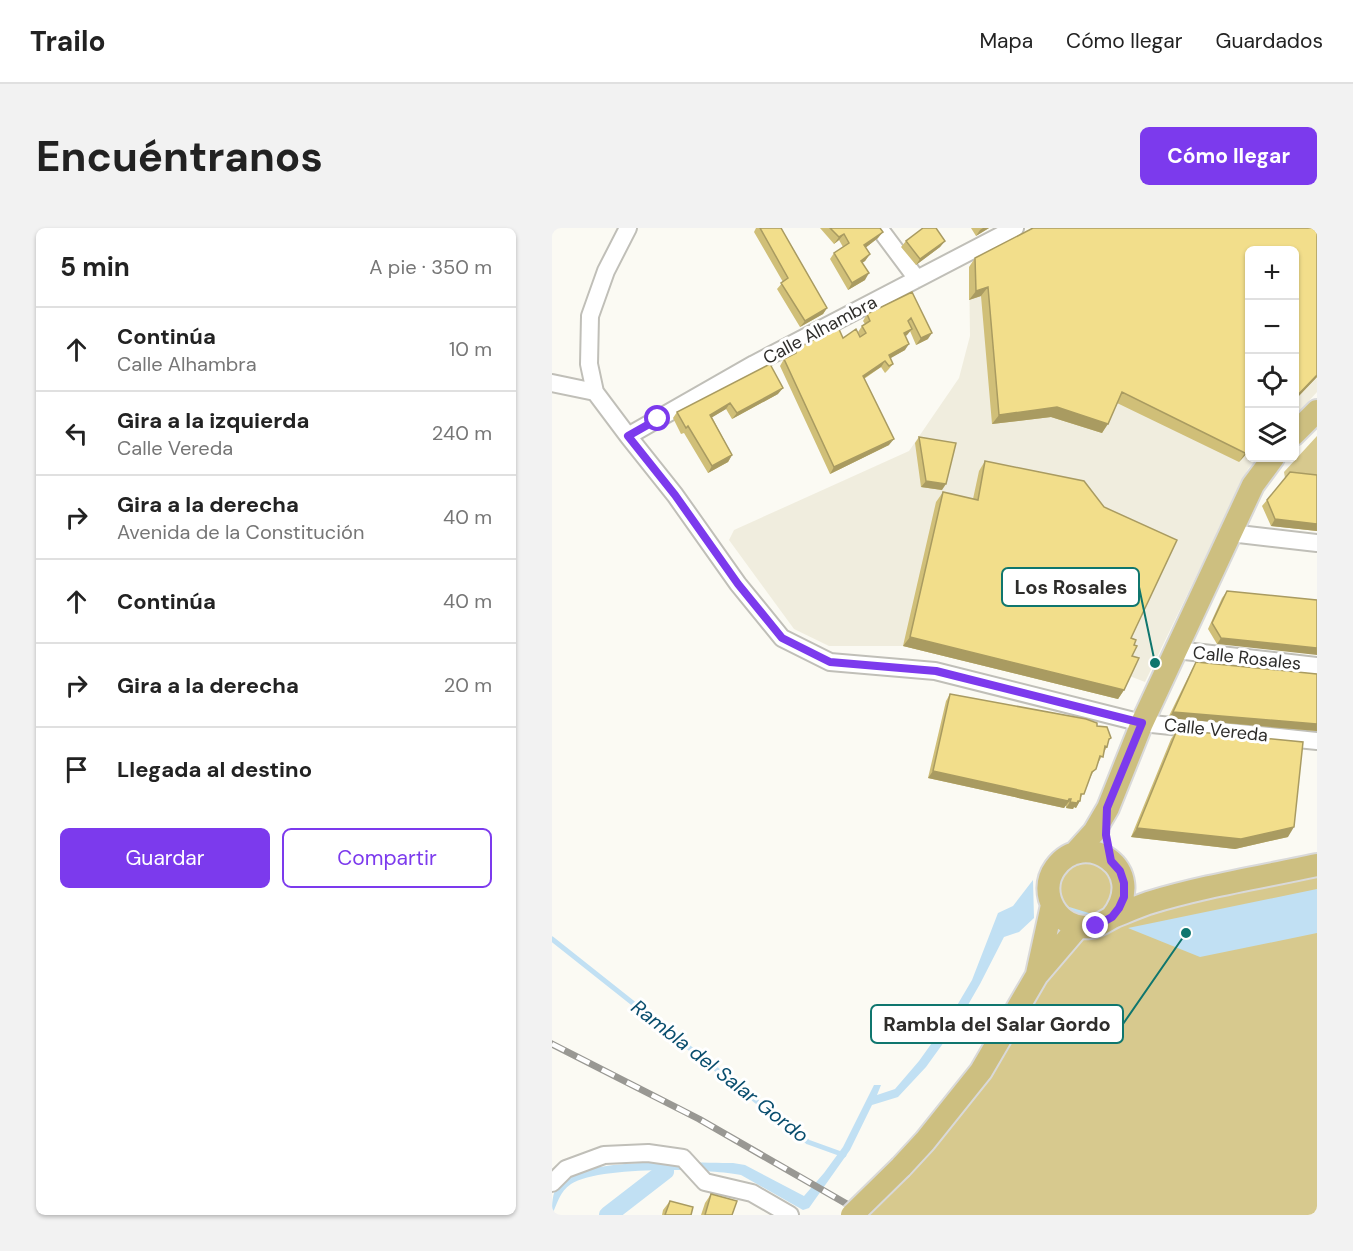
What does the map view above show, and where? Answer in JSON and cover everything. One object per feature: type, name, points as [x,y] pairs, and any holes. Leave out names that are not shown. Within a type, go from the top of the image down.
[{"type":"main road","points":[[1270,462],[1253,485],[1230,533],[1142,723],[1107,808],[1094,832],[1061,857],[1049,881],[1048,893],[1058,915],[1067,922],[1078,927],[1096,926],[1112,917],[1183,893],[1317,865]]},
{"type":"main road","points":[[1107,808],[1106,835],[1124,897],[1112,917]]},
{"type":"main road","points":[[1061,857],[1088,851],[1100,854],[1140,886],[1164,892],[1183,893]]},
{"type":"main road","points":[[1037,975],[1052,905]]},
{"type":"main road","points":[[852,1215],[925,1141],[981,1071],[1037,975],[1078,927]]},
{"type":"street","name":"Calle Vereda","points":[[628,228],[606,271],[590,316],[589,364],[595,392],[675,495],[738,584],[782,638],[830,662],[936,671],[1142,723],[1317,741]]},
{"type":"street","points":[[879,228],[917,279]]},
{"type":"street","name":"Calle Alhambra","points":[[628,436],[754,364],[1016,228]]},
{"type":"street","points":[[552,383],[595,392]]},
{"type":"street","points":[[1230,533],[1317,543]]},
{"type":"street","name":"Calle Rosales","points":[[1176,650],[1317,666]]},
{"type":"street","points":[[552,1183],[566,1169],[604,1155],[648,1153],[683,1158],[705,1182],[752,1193],[790,1215]]},
{"type":"shaded area","points":[[1317,228],[1317,392],[1299,412],[1299,246],[1245,246],[1245,462],[1254,462],[1248,469],[1145,682],[1127,675],[1118,699],[903,646],[829,646],[794,629],[729,540],[734,530],[909,451],[959,378],[970,336],[969,267]]},
{"type":"shaded area","points":[[1317,436],[1317,482],[1285,478],[1284,472],[1293,462],[1299,462],[1299,456]]},
{"type":"shaded area","points":[[1076,857],[1116,872],[1111,914],[1069,919],[1053,881]]},
{"type":"shaded area","points":[[1317,868],[1317,1215],[865,1215],[1078,928]]},
{"type":"water","points":[[1033,880],[1034,918],[1019,932],[1004,937],[957,1024],[926,1067],[898,1097],[872,1105],[850,1150],[809,1208],[803,1210],[741,1175],[704,1171],[653,1170],[604,1174],[571,1184],[561,1194],[552,1215],[553,1199],[558,1184],[570,1175],[613,1165],[668,1162],[733,1163],[745,1165],[804,1196],[843,1147],[874,1085],[881,1085],[877,1095],[895,1089],[919,1061],[949,1019],[972,980],[998,913],[1013,906]]},
{"type":"water","points":[[1317,889],[1317,933],[1200,957],[1128,928]]},
{"type":"building","points":[[760,228],[781,228],[827,308],[805,321],[781,283],[788,278]]},
{"type":"building","points":[[830,228],[880,228],[883,232],[864,245],[870,254],[861,261],[869,273],[852,283],[834,253],[849,243],[844,234],[839,237]]},
{"type":"building","points":[[923,228],[936,228],[945,241],[920,259],[906,241]]},
{"type":"building","points":[[1033,228],[1317,228],[1317,375],[1299,394],[1299,246],[1245,246],[1245,453],[1122,392],[1108,424],[1057,407],[999,415],[988,287],[976,291],[975,258]]},
{"type":"building","points":[[912,292],[932,333],[921,338],[911,318],[908,321],[912,329],[904,333],[909,344],[889,355],[893,364],[889,366],[885,361],[863,376],[894,439],[834,467],[784,359],[796,353],[796,349],[838,327],[843,338],[856,329],[860,337],[866,333],[862,326],[870,321],[867,314]]},
{"type":"building","points":[[770,364],[783,388],[737,413],[730,403],[710,415],[732,455],[712,466],[677,412]]},
{"type":"building","points":[[919,437],[956,443],[946,484],[926,481]]},
{"type":"building","points":[[985,461],[1084,481],[1104,507],[1177,540],[1131,638],[1136,640],[1134,645],[1137,646],[1132,656],[1139,658],[1124,690],[910,637],[943,492],[978,500]]},
{"type":"building","points":[[1290,472],[1317,475],[1317,524],[1275,519],[1267,500]]},
{"type":"building","points":[[1227,591],[1317,600],[1317,648],[1221,638],[1212,623]]},
{"type":"building","points":[[1196,662],[1317,674],[1317,724],[1173,712]]},
{"type":"building","points":[[950,694],[1086,719],[1097,723],[1097,726],[1107,727],[1111,738],[1107,747],[1105,746],[1103,757],[1100,756],[1096,769],[1092,772],[1084,794],[1081,794],[1080,801],[1070,802],[1071,799],[1068,801],[933,771]]},
{"type":"building","points":[[1177,730],[1303,742],[1294,827],[1241,839],[1137,828]]},
{"type":"building","points":[[711,1194],[737,1201],[732,1215],[705,1215]]},
{"type":"building","points":[[670,1201],[693,1207],[691,1215],[665,1215]]},
{"type":"waterway","name":"Rambla del Salar Gordo","points":[[1067,909],[1093,917]]},
{"type":"waterway","name":"Rambla del Salar Gordo","points":[[552,939],[808,1142],[844,1155]]},
{"type":"waterway","points":[[608,1215],[665,1171],[664,1167]]},
{"type":"railway","points":[[552,1044],[699,1119],[866,1215]]},
{"type":"place","name":"Los Rosales","points":[[1155,663]]},
{"type":"place","name":"Rambla del Salar Gordo","points":[[1186,933]]},
{"type":"route","points":[[658,419],[628,436],[675,495],[738,584],[782,638],[830,662],[936,671],[1142,723],[1107,808],[1106,835],[1111,861],[1120,871],[1124,883],[1124,897],[1112,917],[1096,926]]}]
